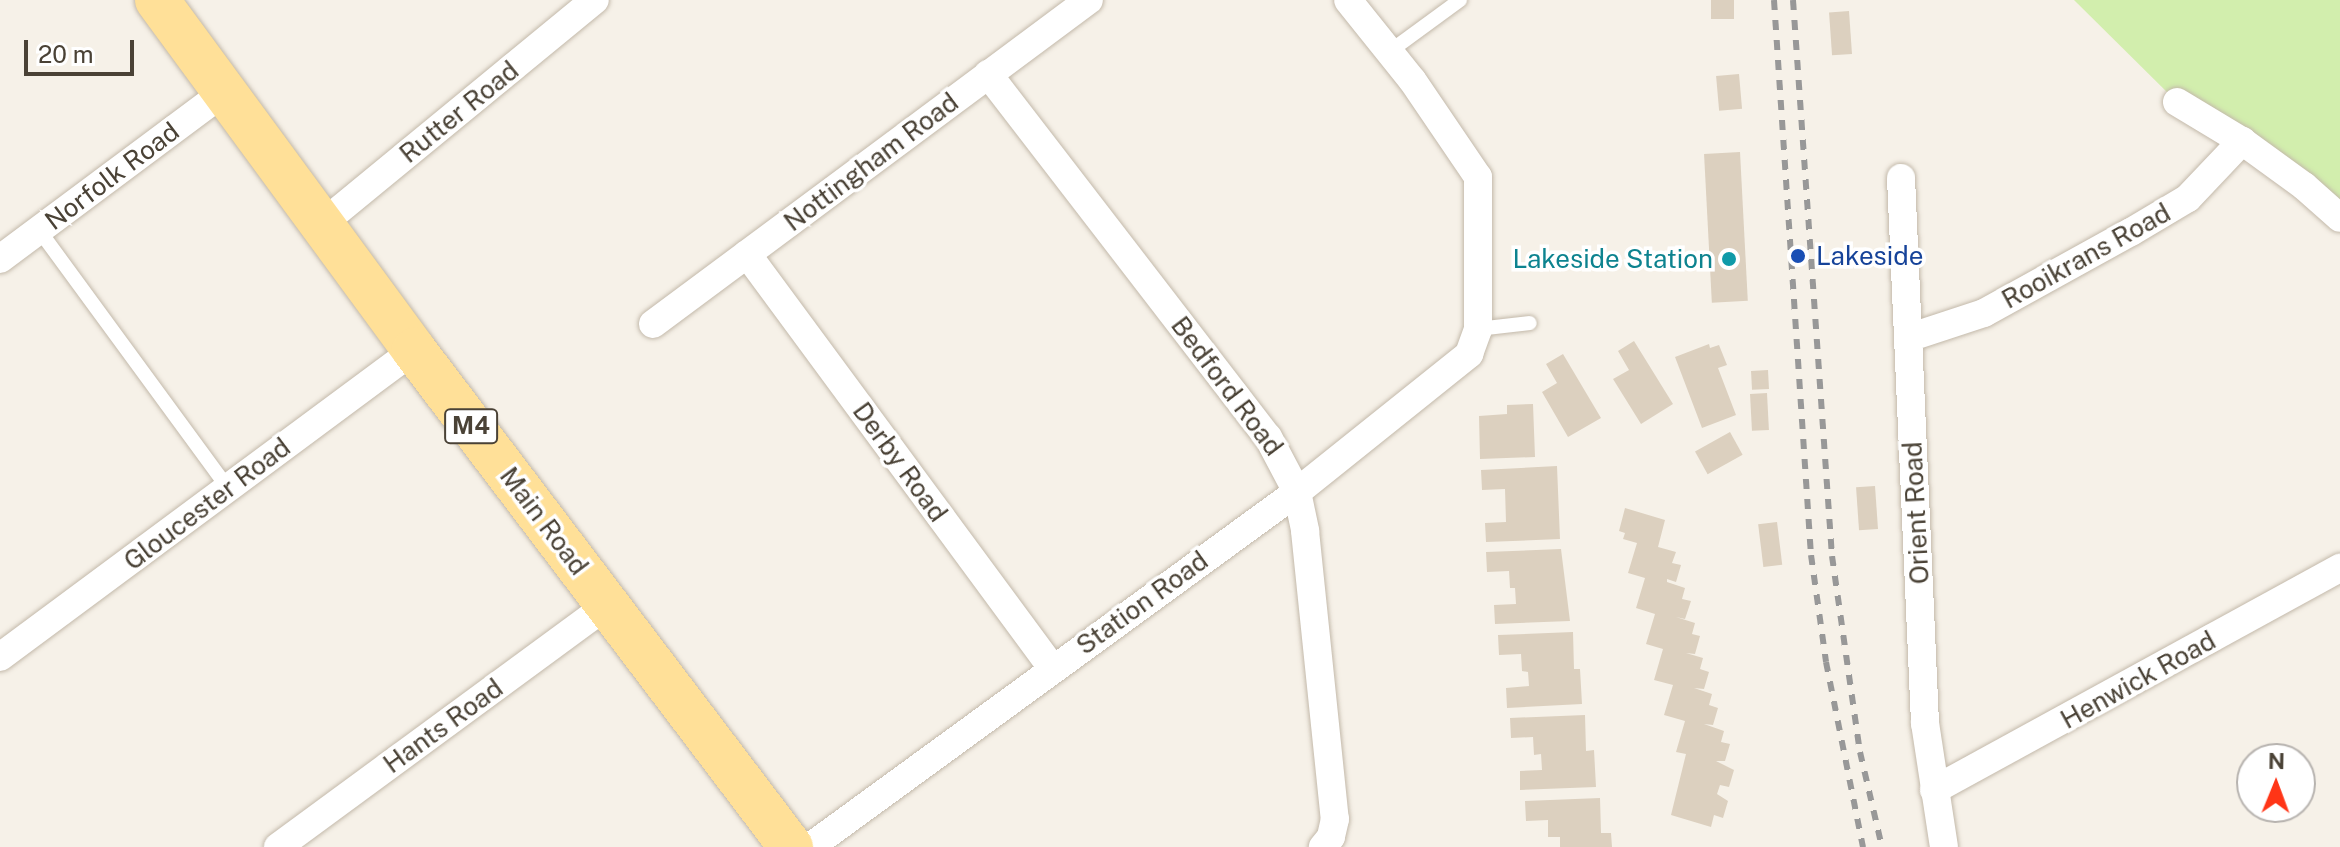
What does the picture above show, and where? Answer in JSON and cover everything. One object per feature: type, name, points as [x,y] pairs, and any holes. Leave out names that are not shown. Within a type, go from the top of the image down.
[{"type":"main road","name":"Main Road","points":[[157,0],[414,350],[791,847]]},
{"type":"street","name":"Rutter Road","points":[[322,224],[595,0]]},
{"type":"street","name":"Nottingham Road","points":[[653,324],[1089,0]]},
{"type":"street","points":[[1348,0],[1478,177],[1473,341]]},
{"type":"street","name":"Bedford Road","points":[[988,74],[1268,437],[1297,492],[1305,531],[1335,819],[1331,837],[1323,847]]},
{"type":"street","name":"Norfolk Road","points":[[0,259],[224,92]]},
{"type":"street","points":[[2177,102],[2242,141],[2304,186],[2340,218]]},
{"type":"street","name":"Rooikrans Road","points":[[1908,338],[1984,313],[2131,232],[2188,198],[2242,141]]},
{"type":"street","name":"Orient Road","points":[[1901,178],[1925,723],[1944,847]]},
{"type":"street","name":"Derby Road","points":[[747,254],[1053,669]]},
{"type":"street","name":"Station Road","points":[[810,847],[1297,492],[1473,341]]},
{"type":"street","name":"Gloucester Road","points":[[0,657],[414,350]]},
{"type":"street","name":"Henwick Road","points":[[1934,790],[2340,568]]},
{"type":"street","name":"Hants Road","points":[[278,847],[608,605]]},
{"type":"lane","points":[[1389,52],[1460,0]]},
{"type":"lane","points":[[39,230],[228,488]]},
{"type":"lane","points":[[1473,341],[1530,323]]},
{"type":"green space","points":[[2074,0],[2340,0],[2340,218],[2177,102]]},
{"type":"building","points":[[1711,0],[1734,0],[1734,19],[1711,19]]},
{"type":"building","points":[[1849,11],[1852,54],[1832,55],[1829,12]]},
{"type":"building","points":[[1739,74],[1742,109],[1719,111],[1716,76]]},
{"type":"building","name":"Lakeside Station","points":[[1740,152],[1748,301],[1712,303],[1704,154]]},
{"type":"building","points":[[1634,341],[1673,404],[1641,424],[1613,379],[1629,370],[1618,351]]},
{"type":"building","points":[[1709,344],[1710,348],[1719,345],[1727,365],[1718,368],[1736,415],[1702,428],[1675,357]]},
{"type":"building","points":[[1563,354],[1601,418],[1568,437],[1542,392],[1557,383],[1546,364]]},
{"type":"building","points":[[1768,370],[1769,389],[1752,390],[1751,371]]},
{"type":"building","points":[[1767,393],[1769,430],[1752,431],[1750,394]]},
{"type":"building","points":[[1533,404],[1535,457],[1480,459],[1479,416],[1507,414],[1507,405]]},
{"type":"building","points":[[1730,432],[1743,455],[1708,474],[1695,451]]},
{"type":"building","points":[[1557,466],[1560,539],[1486,542],[1485,523],[1506,522],[1505,489],[1482,490],[1481,470]]},
{"type":"building","points":[[1875,486],[1878,529],[1859,530],[1856,487]]},
{"type":"building","points":[[1625,508],[1665,520],[1658,547],[1676,552],[1672,563],[1681,565],[1676,582],[1667,579],[1667,582],[1685,588],[1682,599],[1691,601],[1685,619],[1676,617],[1695,623],[1692,634],[1700,636],[1695,654],[1686,653],[1703,658],[1700,669],[1709,672],[1704,689],[1694,688],[1712,694],[1709,705],[1718,708],[1713,725],[1704,724],[1724,731],[1721,742],[1730,744],[1725,761],[1716,761],[1734,770],[1729,787],[1720,785],[1717,794],[1728,801],[1723,818],[1714,815],[1711,827],[1671,815],[1686,754],[1676,752],[1685,721],[1664,715],[1673,685],[1654,680],[1663,649],[1646,644],[1655,614],[1636,608],[1645,578],[1628,573],[1637,543],[1623,539],[1625,533],[1619,531]]},
{"type":"building","points":[[1777,522],[1782,565],[1763,567],[1758,524]]},
{"type":"building","points":[[1561,549],[1570,621],[1495,624],[1494,605],[1516,604],[1515,588],[1510,588],[1509,571],[1487,572],[1486,552]]},
{"type":"building","points":[[1573,632],[1574,669],[1580,669],[1582,704],[1507,708],[1506,688],[1529,686],[1528,672],[1522,671],[1521,654],[1499,655],[1498,635]]},
{"type":"building","points":[[1585,715],[1586,751],[1594,750],[1596,787],[1520,790],[1520,771],[1542,770],[1541,754],[1534,755],[1533,737],[1511,738],[1510,718]]},
{"type":"building","points":[[1600,798],[1601,833],[1611,833],[1612,847],[1560,847],[1560,837],[1548,837],[1548,820],[1526,821],[1525,801]]},
{"type":"railway","points":[[1774,0],[1811,555],[1826,662],[1863,847]]},
{"type":"railway","points":[[1793,0],[1832,556],[1860,752],[1882,847]]},
{"type":"place","name":"Lakeside","points":[[1798,256]]},
{"type":"place","name":"Lakeside Station","points":[[1729,259]]}]
